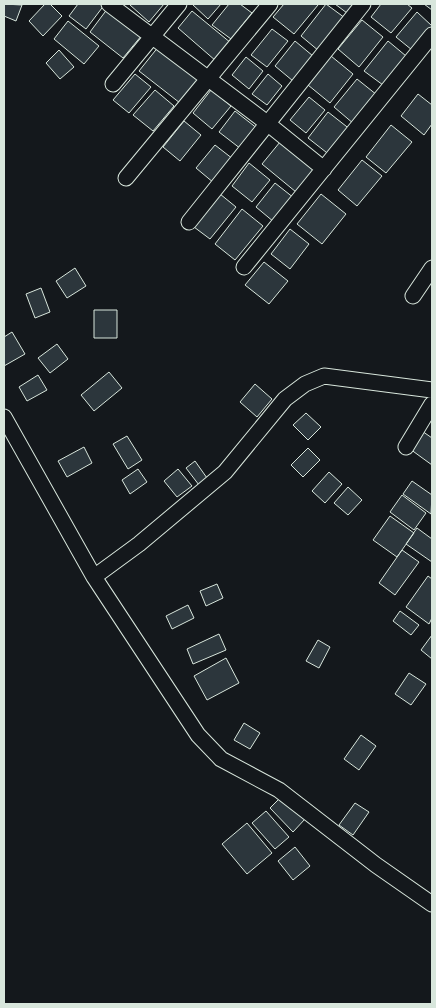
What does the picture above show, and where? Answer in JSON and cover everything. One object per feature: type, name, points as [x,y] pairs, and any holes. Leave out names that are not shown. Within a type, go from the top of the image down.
[{"type":"street","points":[[108,4],[267,123],[324,169]]},
{"type":"street","points":[[113,84],[179,4]]},
{"type":"street","points":[[126,178],[270,4]]},
{"type":"street","points":[[189,222],[363,4]]},
{"type":"street","points":[[244,267],[432,35]]},
{"type":"street","points":[[413,296],[432,268]]},
{"type":"street","points":[[94,576],[139,544],[215,481],[285,399],[305,384],[324,376],[432,390]]},
{"type":"street","points":[[406,447],[432,404]]},
{"type":"street","points":[[4,417],[94,576],[198,735],[211,750],[221,759],[279,790],[376,865],[432,904]]},
{"type":"building","points":[[4,4],[22,5],[16,21],[4,16]]},
{"type":"building","points":[[45,4],[50,4],[62,16],[43,36],[29,21]]},
{"type":"building","points":[[78,4],[105,4],[86,29],[69,16]]},
{"type":"building","points":[[131,4],[164,4],[149,22]]},
{"type":"building","points":[[192,4],[221,4],[208,19]]},
{"type":"building","points":[[229,4],[240,4],[252,13],[231,39],[212,25]]},
{"type":"building","points":[[284,4],[318,5],[294,34],[273,17]]},
{"type":"building","points":[[326,4],[345,18],[319,51],[301,36]]},
{"type":"building","points":[[335,4],[354,4],[347,13]]},
{"type":"building","points":[[381,4],[407,4],[412,8],[391,33],[371,17]]},
{"type":"building","points":[[424,4],[432,4],[432,10]]},
{"type":"building","points":[[108,8],[142,35],[123,58],[90,32]]},
{"type":"building","points":[[192,11],[231,43],[216,61],[178,28]]},
{"type":"building","points":[[417,12],[432,26],[412,50],[396,37]]},
{"type":"building","points":[[362,20],[383,37],[359,67],[338,49]]},
{"type":"building","points":[[68,21],[99,46],[84,64],[54,39]]},
{"type":"building","points":[[272,29],[288,41],[267,67],[251,55]]},
{"type":"building","points":[[295,41],[313,56],[293,81],[275,66]]},
{"type":"building","points":[[388,41],[406,56],[383,85],[364,71]]},
{"type":"building","points":[[159,46],[200,78],[180,103],[139,71]]},
{"type":"building","points":[[59,50],[74,67],[60,79],[46,63]]},
{"type":"building","points":[[331,56],[353,74],[330,103],[308,85]]},
{"type":"building","points":[[246,57],[263,71],[249,89],[232,75]]},
{"type":"building","points":[[135,74],[151,87],[129,113],[113,100]]},
{"type":"building","points":[[268,74],[282,86],[267,105],[252,94]]},
{"type":"building","points":[[357,79],[377,95],[354,124],[334,107]]},
{"type":"building","points":[[155,90],[174,106],[153,131],[133,115]]},
{"type":"building","points":[[211,90],[231,106],[212,129],[193,113]]},
{"type":"building","points":[[418,94],[432,105],[432,124],[424,135],[401,116]]},
{"type":"building","points":[[309,97],[325,110],[306,133],[290,120]]},
{"type":"building","points":[[235,111],[258,129],[241,149],[219,132]]},
{"type":"building","points":[[328,112],[351,130],[331,156],[308,138]]},
{"type":"building","points":[[184,121],[201,135],[180,161],[163,147]]},
{"type":"building","points":[[391,125],[412,142],[386,173],[366,157]]},
{"type":"building","points":[[280,142],[314,169],[296,192],[262,164]]},
{"type":"building","points":[[215,145],[233,159],[214,183],[196,168]]},
{"type":"building","points":[[362,160],[382,176],[357,206],[338,190]]},
{"type":"building","points":[[249,163],[270,180],[252,202],[232,186]]},
{"type":"building","points":[[275,183],[294,198],[274,222],[256,207]]},
{"type":"building","points":[[220,194],[236,207],[210,239],[194,227]]},
{"type":"building","points":[[321,194],[346,214],[322,244],[297,224]]},
{"type":"building","points":[[242,209],[263,226],[235,260],[215,244]]},
{"type":"building","points":[[290,229],[309,244],[290,269],[271,254]]},
{"type":"building","points":[[264,262],[288,281],[269,304],[245,285]]},
{"type":"building","points":[[75,268],[86,286],[67,298],[56,281]]},
{"type":"building","points":[[41,288],[50,312],[35,318],[26,294]]},
{"type":"building","points":[[94,310],[117,310],[117,338],[94,338]]},
{"type":"building","points":[[12,332],[25,354],[4,366],[4,337]]},
{"type":"building","points":[[57,344],[68,359],[50,373],[38,358]]},
{"type":"building","points":[[109,372],[122,388],[94,411],[81,395]]},
{"type":"building","points":[[38,375],[47,390],[27,401],[19,387]]},
{"type":"building","points":[[255,384],[272,399],[257,417],[240,402]]},
{"type":"building","points":[[306,413],[321,427],[308,440],[293,425]]},
{"type":"building","points":[[422,431],[432,438],[432,465],[410,449]]},
{"type":"building","points":[[127,436],[142,460],[128,469],[113,444]]},
{"type":"building","points":[[84,447],[92,463],[67,477],[58,461]]},
{"type":"building","points":[[308,448],[320,460],[303,477],[291,465]]},
{"type":"building","points":[[195,461],[207,478],[199,485],[186,468]]},
{"type":"building","points":[[138,469],[147,482],[130,494],[122,480]]},
{"type":"building","points":[[178,469],[192,486],[177,497],[164,481]]},
{"type":"building","points":[[329,472],[342,484],[325,503],[312,491]]},
{"type":"building","points":[[412,481],[432,495],[431,514],[403,494]]},
{"type":"building","points":[[348,487],[362,500],[348,515],[334,503]]},
{"type":"building","points":[[402,495],[426,513],[414,530],[390,512]]},
{"type":"building","points":[[390,516],[414,533],[397,557],[373,540]]},
{"type":"building","points":[[417,528],[432,539],[432,562],[406,544]]},
{"type":"building","points":[[402,550],[419,562],[395,595],[379,583]]},
{"type":"building","points":[[428,576],[432,579],[432,618],[429,624],[406,607]]},
{"type":"building","points":[[217,584],[223,598],[206,606],[200,591]]},
{"type":"building","points":[[188,605],[194,618],[172,629],[166,616]]},
{"type":"building","points":[[400,611],[419,625],[411,635],[393,621]]},
{"type":"building","points":[[219,634],[226,650],[193,664],[187,649]]},
{"type":"building","points":[[432,635],[432,659],[421,650]]},
{"type":"building","points":[[318,640],[330,647],[319,668],[306,661]]},
{"type":"building","points":[[226,658],[239,683],[207,700],[194,676]]},
{"type":"building","points":[[409,673],[426,684],[411,705],[395,694]]},
{"type":"building","points":[[244,723],[260,733],[250,749],[234,740]]},
{"type":"building","points":[[361,735],[376,746],[359,770],[344,759]]},
{"type":"building","points":[[282,796],[305,819],[293,832],[270,808]]},
{"type":"building","points":[[355,803],[369,812],[353,835],[339,825]]},
{"type":"building","points":[[266,811],[289,837],[275,849],[252,823]]},
{"type":"building","points":[[247,823],[272,853],[247,874],[222,844]]},
{"type":"building","points":[[295,847],[310,866],[293,880],[278,861]]}]
